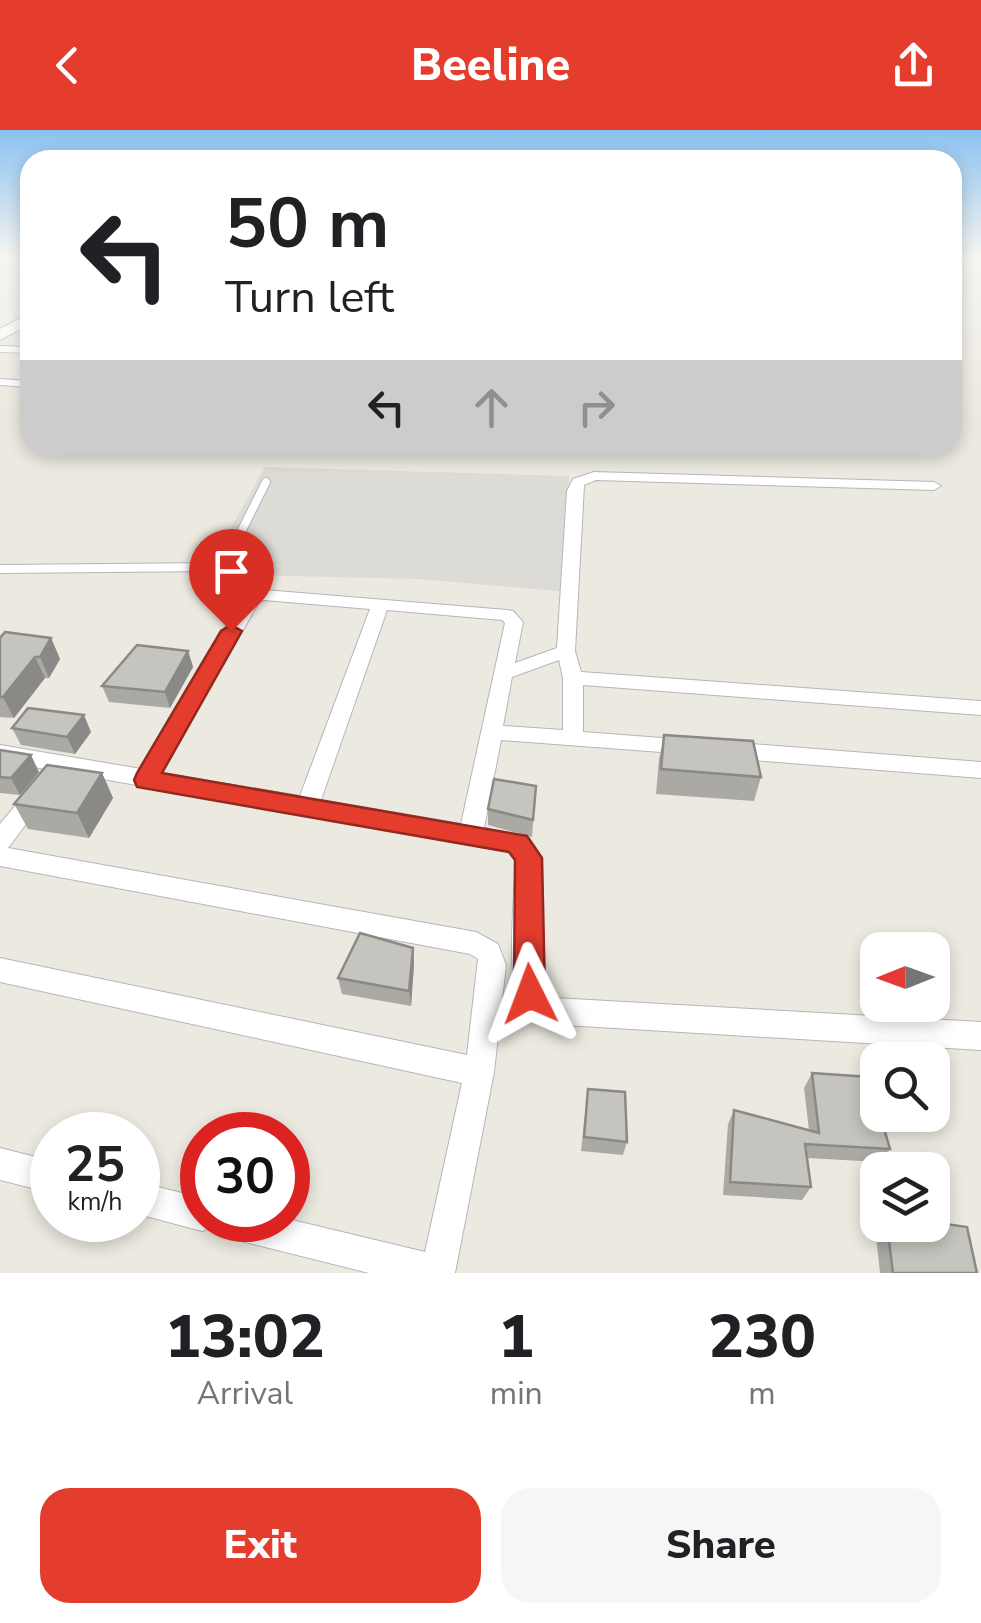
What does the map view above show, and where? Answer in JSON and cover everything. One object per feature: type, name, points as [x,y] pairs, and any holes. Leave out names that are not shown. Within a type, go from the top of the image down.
[{"type":"street","points":[[573,738],[573,678],[566,651],[574,491],[584,478],[934,486]]},
{"type":"street","points":[[146,780],[252,598],[264,594],[512,617],[471,834]]},
{"type":"street","points":[[308,808],[381,603]]},
{"type":"street","points":[[504,674],[566,651]]},
{"type":"street","points":[[573,678],[981,708]]},
{"type":"street","points":[[491,732],[981,770]]},
{"type":"street","points":[[0,753],[511,840],[524,848],[528,858],[527,981],[530,994],[548,1011],[981,1036]]},
{"type":"street","points":[[0,841],[62,764]]},
{"type":"street","points":[[0,856],[484,947],[493,965],[479,1072],[438,1273],[310,1241]]},
{"type":"street","points":[[0,970],[479,1072]]},
{"type":"street","points":[[0,1164],[30,1172]]},
{"type":"lane","points":[[0,569],[216,568],[227,560],[266,482]]},
{"type":"shaded area","points":[[265,467],[569,476],[569,592],[419,579],[205,574]]},
{"type":"building","points":[[5,632],[51,638],[40,657],[35,657],[0,697],[0,638]]},
{"type":"building","points":[[137,645],[188,651],[165,692],[102,686]]},
{"type":"building","points":[[28,708],[84,715],[67,737],[12,728]]},
{"type":"building","points":[[664,735],[753,741],[761,777],[661,769]]},
{"type":"building","points":[[0,750],[31,755],[11,778],[0,777]]},
{"type":"building","points":[[47,765],[102,773],[77,813],[14,804]]},
{"type":"building","points":[[494,779],[536,786],[533,820],[488,809]]},
{"type":"building","points":[[360,933],[413,948],[409,991],[338,978]]},
{"type":"building","points":[[812,1073],[860,1076],[860,1132],[885,1132],[890,1149],[805,1144],[811,1187],[730,1182],[734,1110],[819,1133]]},
{"type":"building","points":[[588,1089],[625,1092],[627,1142],[584,1137]]},
{"type":"building","points":[[950,1225],[967,1227],[977,1273],[893,1273],[889,1242],[950,1242]]},
{"type":"route","points":[[231,631],[146,780],[518,843],[528,858],[530,994]]}]
